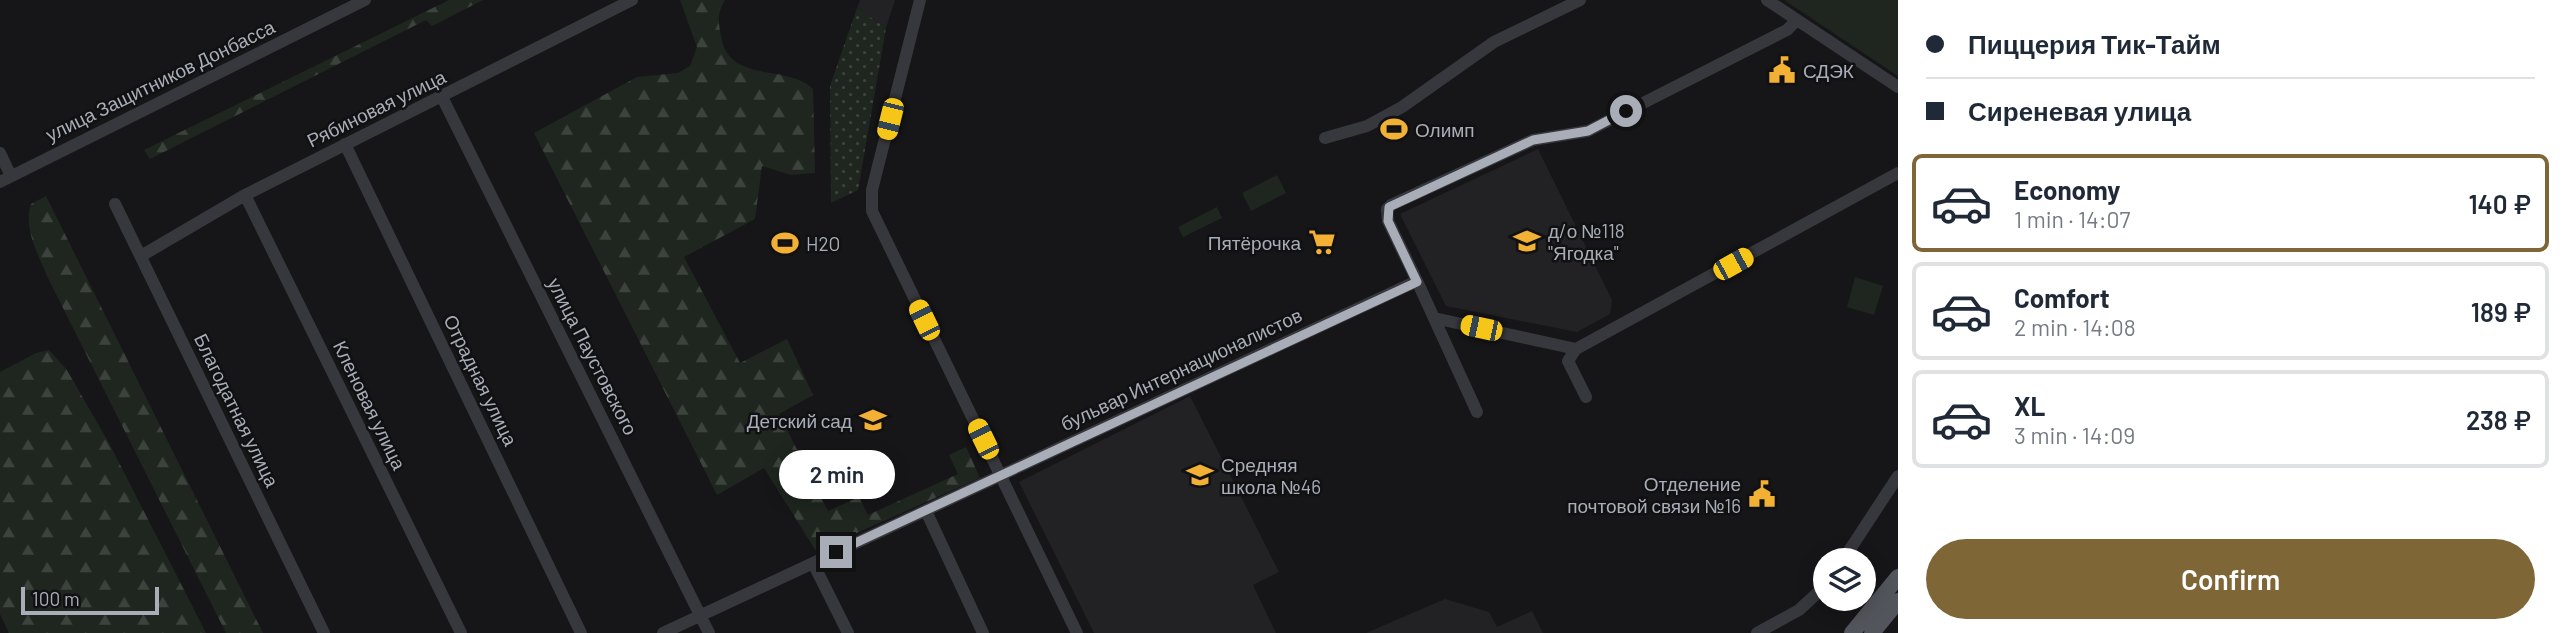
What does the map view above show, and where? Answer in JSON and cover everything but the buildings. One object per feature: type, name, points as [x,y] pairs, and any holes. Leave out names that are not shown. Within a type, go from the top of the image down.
[{"type":"main road","points":[[1852,633],[1898,578]]},
{"type":"main road","points":[[1872,633],[1898,601]]},
{"type":"street","name":"улица Защитников Донбасса","points":[[6,179],[365,0]]},
{"type":"street","name":"Рябиновая улица","points":[[141,256],[245,195],[632,0]]},
{"type":"street","points":[[920,0],[872,190],[872,211],[1077,633]]},
{"type":"street","points":[[1325,138],[1367,126],[1402,107],[1493,42],[1580,0]]},
{"type":"street","points":[[1767,0],[1898,87]]},
{"type":"street","points":[[1477,412],[1388,221],[1387,209],[1533,140],[1588,131],[1787,30],[1797,20]]},
{"type":"street","name":"улица Паустовского","points":[[442,97],[709,633]]},
{"type":"street","name":"Отрадная улица","points":[[345,144],[581,633]]},
{"type":"street","points":[[0,153],[6,179]]},
{"type":"street","points":[[1586,397],[1568,362],[1576,349],[1898,173]]},
{"type":"street","name":"Кленовая улица","points":[[245,195],[461,633]]},
{"type":"street","name":"Благодатная улица","points":[[116,204],[324,633]]},
{"type":"street","name":"бульвар Интернационалистов","points":[[663,633],[1417,282]]},
{"type":"street","points":[[1434,318],[1576,349]]},
{"type":"street","points":[[1851,548],[1898,475]]},
{"type":"street","points":[[926,511],[983,633]]},
{"type":"street","points":[[813,563],[848,633]]},
{"type":"street","points":[[1757,633],[1799,610],[1813,597]]},
{"type":"shaded area","points":[[860,0],[895,0],[886,28],[857,8]]},
{"type":"shaded area","points":[[1538,149],[1612,300],[1610,314],[1577,332],[1446,306],[1400,214]]},
{"type":"shaded area","points":[[1190,396],[1279,572],[1253,585],[1276,633],[1094,633],[1019,482]]},
{"type":"shaded area","points":[[1445,599],[1489,612],[1497,627],[1532,611],[1543,633],[1366,633]]},
{"type":"green space","points":[[449,0],[483,0],[432,26],[426,20],[150,159],[144,150]]},
{"type":"green space","points":[[680,0],[725,0],[719,13],[720,30],[726,51],[735,61],[760,71],[802,81],[813,89],[815,173],[791,175],[762,166],[755,219],[684,257],[740,363],[787,339],[813,395],[779,414],[828,511],[859,497],[868,515],[958,474],[949,455],[966,447],[980,478],[816,551],[764,468],[717,495],[534,133],[637,77],[678,73],[690,66],[697,47]]},
{"type":"green space","points":[[1784,0],[1898,0],[1898,76]]},
{"type":"green space","points":[[857,8],[886,28],[858,190],[831,203],[830,86]]},
{"type":"green space","points":[[1277,175],[1286,193],[1251,211],[1242,193]]},
{"type":"green space","points":[[46,196],[263,633],[226,633],[48,278],[29,223],[31,204]]},
{"type":"green space","points":[[1217,207],[1222,218],[1183,237],[1178,227]]},
{"type":"green space","points":[[1855,277],[1883,286],[1874,315],[1847,307]]},
{"type":"green space","points":[[49,350],[67,370],[110,445],[206,633],[9,633],[0,614],[0,372],[36,353]]},
{"type":"place","name":"СДЭК","points":[[1782,70]]},
{"type":"place","name":"Олимп","points":[[1394,129]]},
{"type":"place","name":"д/о №118 \"Ягодка\"","points":[[1527,241]]},
{"type":"place","name":"Пятёрочка","points":[[1322,242]]},
{"type":"place","name":"H2O","points":[[785,243]]},
{"type":"place","name":"Детский сад","points":[[873,420]]},
{"type":"place","name":"Средняя школа №46","points":[[1200,475]]},
{"type":"place","name":"Отделение почтовой связи №16","points":[[1762,494]]},
{"type":"route","points":[[836,552],[1417,282],[1388,221],[1387,209],[1391,205],[1533,140],[1588,131],[1626,111]]}]
